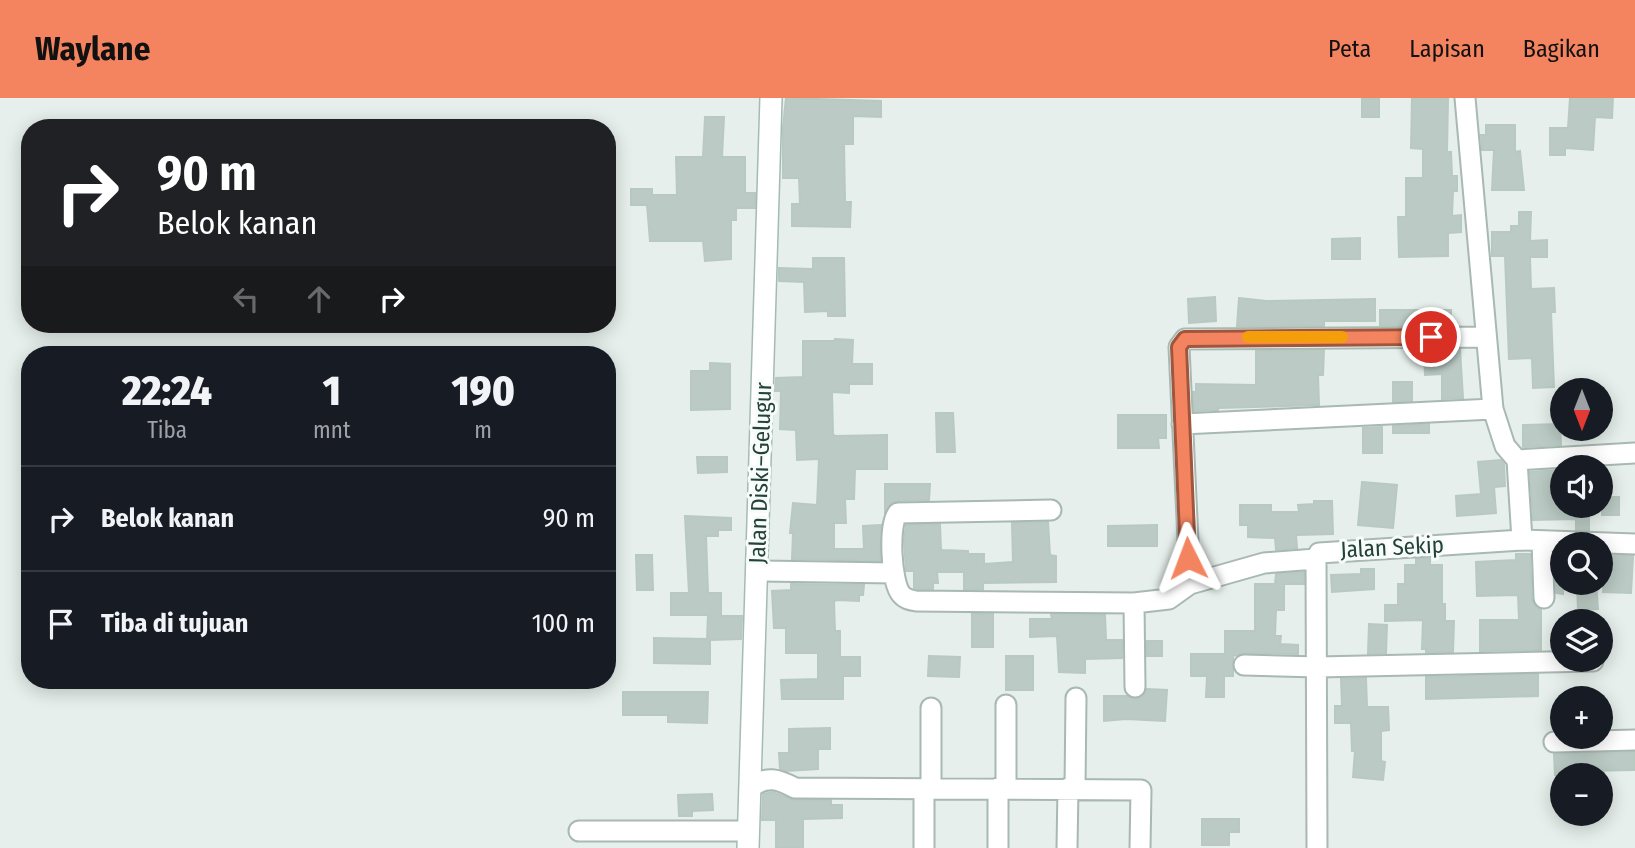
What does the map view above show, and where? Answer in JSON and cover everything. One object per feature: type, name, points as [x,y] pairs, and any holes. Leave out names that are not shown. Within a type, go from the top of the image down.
[{"type":"main road","name":"Jalan Diski–Gelugur","points":[[748,839],[771,98]]},
{"type":"street","points":[[1465,98],[1493,409],[1505,446],[1517,460],[1544,598]]},
{"type":"street","points":[[1190,584],[1179,347],[1185,339],[1485,337]]},
{"type":"street","points":[[1182,424],[1493,409]]},
{"type":"street","points":[[1517,460],[1635,453]]},
{"type":"street","points":[[1051,510],[898,513],[893,521],[893,573],[900,594],[906,599],[916,601],[1134,603],[1169,599],[1190,584],[1264,563],[1316,559]]},
{"type":"street","name":"Jalan Sekip","points":[[1317,848],[1318,553],[1532,541],[1635,544]]},
{"type":"street","points":[[757,571],[893,573]]},
{"type":"street","points":[[1134,603],[1135,687]]},
{"type":"street","points":[[1244,665],[1318,667],[1550,662]]},
{"type":"street","points":[[1067,848],[1076,698]]},
{"type":"street","points":[[998,848],[1006,705]]},
{"type":"street","points":[[924,848],[931,708]]},
{"type":"street","points":[[1613,741],[1635,740]]},
{"type":"street","points":[[750,788],[760,780],[780,780],[795,788],[1141,790],[1140,848]]},
{"type":"street","points":[[579,831],[748,839]]},
{"type":"building","points":[[786,98],[881,101],[881,117],[853,116],[853,144],[844,144],[845,202],[851,202],[850,227],[792,226],[792,204],[800,204],[799,178],[783,178]]},
{"type":"building","points":[[1412,98],[1448,98],[1447,152],[1451,152],[1452,176],[1457,176],[1457,191],[1453,191],[1452,216],[1461,215],[1461,232],[1448,233],[1448,256],[1399,257],[1398,217],[1406,217],[1406,178],[1423,178],[1423,149],[1411,148]]},
{"type":"building","points":[[1570,98],[1613,98],[1612,118],[1595,117],[1593,150],[1565,148],[1565,155],[1550,155],[1550,128],[1568,128]]},
{"type":"building","points":[[1362,99],[1379,99],[1379,117],[1362,117]]},
{"type":"building","points":[[705,117],[724,117],[722,157],[745,157],[745,193],[755,193],[755,208],[736,208],[736,220],[731,220],[731,259],[705,261],[703,241],[650,241],[647,205],[631,205],[631,189],[652,189],[652,195],[677,195],[676,157],[703,157]]},
{"type":"building","points":[[1486,125],[1515,125],[1515,152],[1520,151],[1524,190],[1492,190],[1494,150],[1482,150],[1481,135],[1486,135]]},
{"type":"building","points":[[1519,212],[1531,212],[1530,241],[1547,240],[1547,257],[1530,257],[1531,289],[1554,288],[1555,312],[1551,312],[1554,378],[1550,378],[1550,387],[1533,388],[1532,358],[1509,359],[1505,256],[1492,256],[1492,232],[1511,232],[1511,226],[1519,226]]},
{"type":"building","points":[[1360,238],[1360,259],[1332,259],[1332,239]]},
{"type":"building","points":[[813,258],[844,258],[845,316],[828,316],[828,311],[805,312],[804,282],[779,281],[779,268],[813,269]]},
{"type":"building","points":[[1215,297],[1216,321],[1189,323],[1188,299]]},
{"type":"building","points":[[1239,298],[1266,301],[1375,299],[1375,321],[1324,321],[1324,326],[1237,326]]},
{"type":"building","points":[[1380,310],[1451,310],[1451,325],[1380,325]]},
{"type":"building","points":[[853,340],[852,364],[872,364],[872,384],[849,384],[849,393],[832,392],[833,434],[887,435],[887,469],[855,469],[854,499],[845,499],[846,523],[834,523],[834,549],[864,549],[863,526],[881,525],[880,561],[792,559],[793,533],[790,533],[793,503],[817,505],[819,459],[797,460],[796,430],[780,429],[781,391],[775,391],[776,378],[803,377],[803,341]]},
{"type":"building","points":[[1460,349],[1463,398],[1442,399],[1442,374],[1425,375],[1424,350]]},
{"type":"building","points":[[1324,350],[1323,375],[1318,375],[1319,405],[1194,411],[1193,392],[1196,392],[1196,384],[1256,385],[1256,351]]},
{"type":"building","points":[[710,363],[730,364],[730,409],[691,410],[691,371],[710,371]]},
{"type":"building","points":[[1393,382],[1412,382],[1412,401],[1393,402]]},
{"type":"building","points":[[936,413],[953,413],[955,452],[937,452]]},
{"type":"building","points":[[1118,415],[1166,415],[1166,438],[1158,438],[1159,448],[1118,448]]},
{"type":"building","points":[[1429,424],[1429,433],[1393,433],[1393,426]]},
{"type":"building","points":[[1550,424],[1550,441],[1561,441],[1561,445],[1523,447],[1523,425]]},
{"type":"building","points":[[1382,427],[1382,453],[1363,453],[1363,428]]},
{"type":"building","points":[[697,457],[727,457],[727,472],[698,473]]},
{"type":"building","points":[[1501,460],[1504,464],[1505,486],[1494,487],[1496,513],[1457,516],[1456,496],[1481,494],[1478,462]]},
{"type":"building","points":[[1550,471],[1550,518],[1589,518],[1589,530],[1576,530],[1576,519],[1533,520],[1530,472]]},
{"type":"building","points":[[1362,482],[1397,485],[1393,528],[1358,525]]},
{"type":"building","points":[[885,484],[930,484],[929,500],[897,501],[891,503],[885,512]]},
{"type":"building","points":[[1613,497],[1619,497],[1619,515],[1613,515]]},
{"type":"building","points":[[1314,501],[1332,501],[1333,534],[1296,535],[1297,548],[1276,550],[1275,538],[1248,537],[1248,525],[1240,525],[1240,505],[1271,505],[1271,512],[1299,512],[1298,505],[1314,504]]},
{"type":"building","points":[[685,516],[731,518],[731,530],[718,530],[718,536],[706,536],[708,593],[721,593],[721,616],[742,616],[741,639],[710,640],[710,664],[654,663],[654,638],[707,639],[708,615],[671,615],[671,593],[689,593]]},
{"type":"building","points":[[1048,522],[1050,555],[1056,556],[1056,582],[983,583],[983,589],[964,589],[964,572],[937,572],[938,583],[933,583],[933,589],[917,589],[914,588],[914,571],[906,571],[906,525],[940,524],[941,550],[984,554],[984,564],[1013,562],[1012,523]]},
{"type":"building","points":[[1157,525],[1157,546],[1108,546],[1108,526]]},
{"type":"building","points":[[1516,554],[1530,554],[1532,599],[1534,605],[1541,610],[1541,650],[1480,651],[1480,620],[1519,620],[1518,595],[1477,596],[1476,562],[1516,560]]},
{"type":"building","points":[[636,555],[652,555],[653,590],[637,590]]},
{"type":"building","points":[[1613,555],[1633,556],[1631,593],[1613,592]]},
{"type":"building","points":[[1430,558],[1430,565],[1442,565],[1442,604],[1445,604],[1445,621],[1454,621],[1453,652],[1426,652],[1426,649],[1422,649],[1423,620],[1385,621],[1385,605],[1398,605],[1398,584],[1405,584],[1405,565],[1416,565],[1416,559]]},
{"type":"building","points":[[1361,569],[1374,569],[1374,589],[1332,592],[1331,575],[1361,574]]},
{"type":"building","points":[[1304,572],[1304,584],[1284,584],[1284,610],[1276,610],[1275,636],[1281,636],[1280,644],[1298,645],[1298,654],[1244,653],[1233,656],[1233,676],[1224,676],[1224,697],[1206,697],[1207,676],[1191,676],[1191,654],[1225,654],[1225,631],[1255,631],[1255,584],[1275,584],[1276,574]]},
{"type":"building","points":[[791,584],[864,585],[859,601],[834,602],[835,631],[840,631],[840,657],[860,657],[860,676],[843,676],[843,699],[782,699],[781,680],[818,679],[818,653],[786,653],[786,628],[774,628],[772,591],[791,590]]},
{"type":"building","points":[[1577,595],[1597,595],[1598,609],[1578,609]]},
{"type":"building","points":[[972,614],[993,614],[993,647],[972,647]]},
{"type":"building","points":[[1051,614],[1105,615],[1106,640],[1122,640],[1122,658],[1085,659],[1085,673],[1059,672],[1057,636],[1030,637],[1030,619],[1052,619]]},
{"type":"building","points":[[1369,624],[1387,625],[1386,653],[1368,654]]},
{"type":"building","points":[[1147,641],[1162,641],[1162,656],[1147,656]]},
{"type":"building","points":[[929,656],[960,657],[959,677],[928,676]]},
{"type":"building","points":[[1006,656],[1033,656],[1033,690],[1006,690]]},
{"type":"building","points":[[1538,674],[1538,696],[1426,699],[1426,677]]},
{"type":"building","points":[[1366,678],[1367,707],[1388,707],[1389,730],[1381,731],[1381,761],[1385,762],[1383,780],[1353,777],[1355,751],[1352,751],[1351,723],[1335,723],[1335,706],[1342,706],[1341,679]]},
{"type":"building","points":[[1147,689],[1167,690],[1165,721],[1104,721],[1104,696],[1127,696],[1136,699],[1142,697]]},
{"type":"building","points":[[623,692],[708,692],[707,723],[668,722],[668,715],[623,715]]},
{"type":"building","points":[[830,728],[830,749],[818,749],[818,769],[780,769],[779,753],[789,753],[789,729]]},
{"type":"building","points":[[1635,752],[1635,770],[1613,770],[1613,763],[1554,763],[1554,754]]},
{"type":"building","points":[[772,792],[794,800],[831,800],[831,805],[842,805],[842,818],[803,819],[803,848],[776,848],[776,820],[762,820],[763,794]]},
{"type":"building","points":[[712,794],[713,810],[692,811],[692,816],[679,816],[678,795]]},
{"type":"building","points":[[1202,819],[1239,819],[1239,832],[1229,832],[1229,845],[1202,845]]},
{"type":"slow traffic","points":[[1248,337],[1342,337]]},
{"type":"route","points":[[1188,558],[1179,347],[1185,339],[1431,337]]}]
